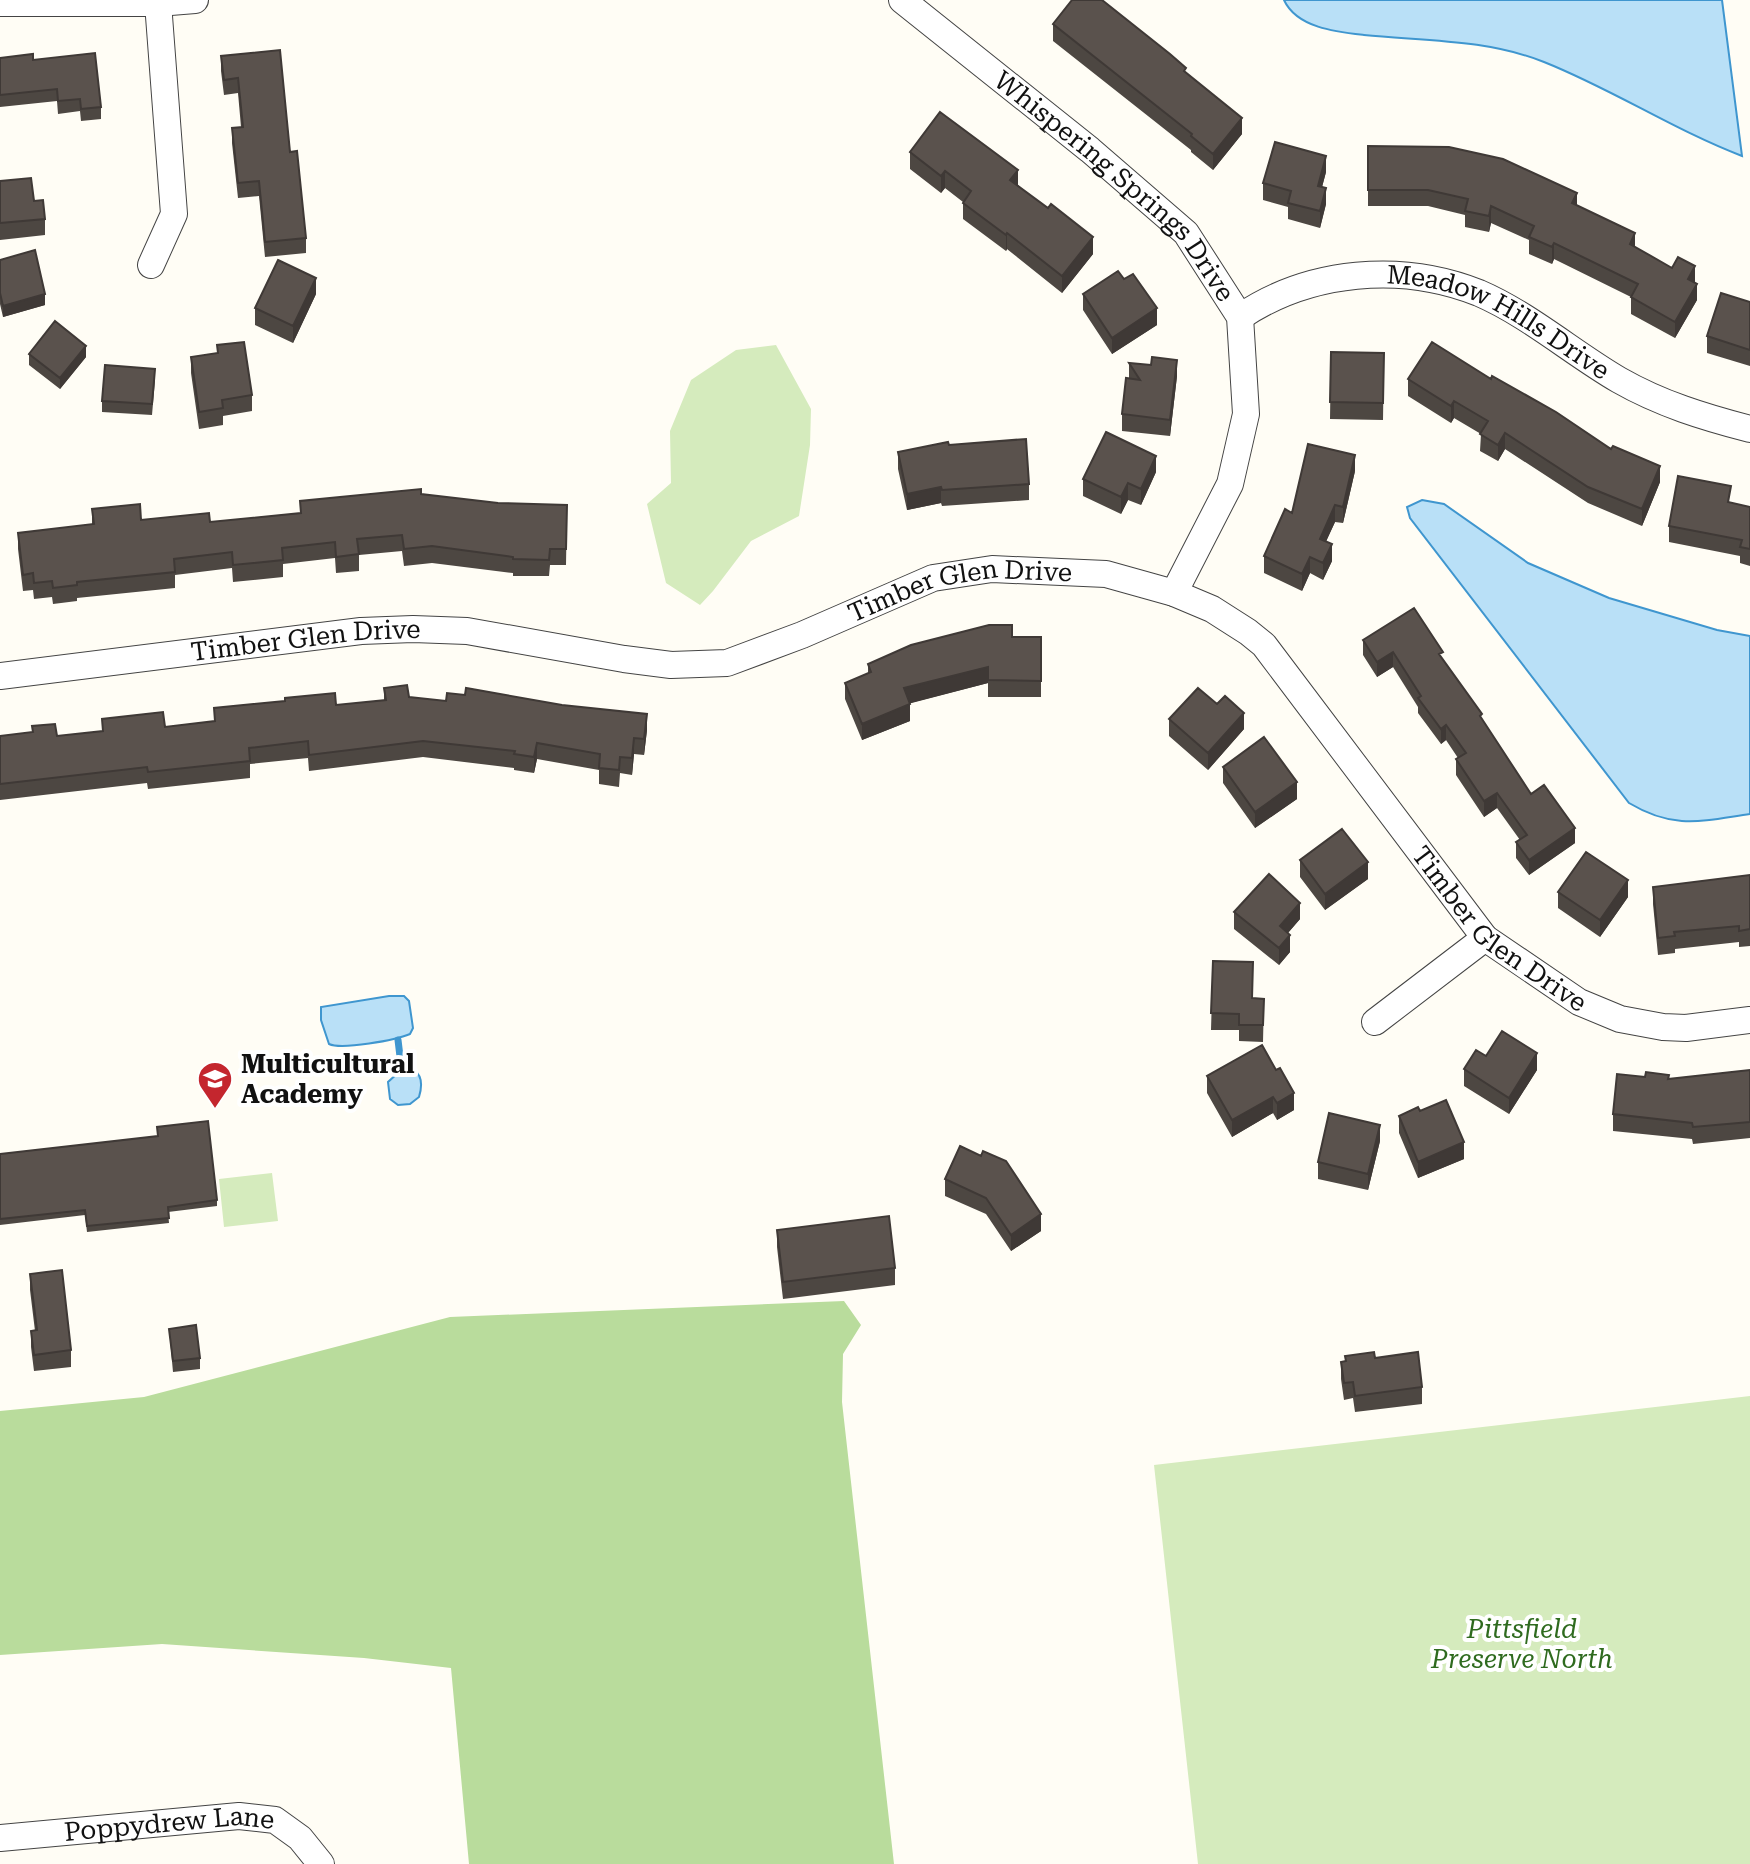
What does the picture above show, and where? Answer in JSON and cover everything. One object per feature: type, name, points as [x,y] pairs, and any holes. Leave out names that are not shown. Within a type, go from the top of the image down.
[{"type":"street","points":[[0,3],[158,3],[195,0]]},
{"type":"street","name":"Whispering Springs Drive","points":[[902,0],[1090,150],[1186,233],[1240,317],[1246,414],[1230,484],[1174,593]]},
{"type":"street","points":[[151,265],[174,214],[158,3]]},
{"type":"street","name":"Meadow Hills Drive","points":[[1240,317],[1262,302],[1285,292],[1333,279],[1383,275],[1433,280],[1481,294],[1650,396],[1683,411],[1750,429]]},
{"type":"street","name":"Timber Glen Drive","points":[[0,676],[361,631],[413,629],[467,631],[671,665],[727,663],[802,635],[933,578],[992,569],[1106,574],[1174,593],[1230,620],[1264,645],[1485,938],[1569,997],[1620,1019],[1663,1027],[1686,1028],[1750,1020]]},
{"type":"street","points":[[1375,1022],[1485,938]]},
{"type":"street","name":"Poppydrew Lane","points":[[0,1838],[239,1816],[275,1820],[300,1838],[321,1864]]},
{"type":"green space","points":[[776,345],[811,409],[810,445],[799,516],[751,541],[700,605],[666,583],[647,504],[671,483],[670,431],[691,380],[736,350]]},
{"type":"green space","points":[[272,1173],[278,1221],[224,1227],[219,1179]]},
{"type":"green space","points":[[844,1301],[861,1325],[843,1354],[842,1402],[894,1864],[469,1864],[451,1668],[364,1658],[162,1644],[0,1655],[0,1411],[144,1397],[450,1317]]},
{"type":"green space","name":"Pittsfield Preserve North","points":[[1750,1396],[1750,1864],[1198,1864],[1154,1465]]},
{"type":"water","points":[[1284,0],[1722,0],[1742,156],[1594,84],[1522,54],[1477,45],[1330,30],[1298,17]]},
{"type":"water","points":[[1422,500],[1444,504],[1528,563],[1609,598],[1717,630],[1750,636],[1750,814],[1702,821],[1674,820],[1645,812],[1629,803],[1410,518],[1407,507]]},
{"type":"water","points":[[404,996],[409,1001],[413,1028],[410,1034],[357,1045],[329,1044],[321,1020],[321,1007]]},
{"type":"water","points":[[414,1070],[421,1082],[419,1097],[410,1104],[398,1105],[390,1099],[388,1082],[398,1073]]},
{"type":"building","points":[[1072,0],[1102,0],[1170,54],[1186,68],[1184,71],[1242,118],[1213,154],[1053,24]]},
{"type":"building","points":[[280,50],[290,152],[297,151],[306,238],[265,242],[259,181],[238,183],[232,128],[243,127],[238,78],[224,80],[221,56]]},
{"type":"building","points":[[95,53],[101,107],[81,109],[80,99],[58,101],[57,89],[0,95],[0,58],[33,54],[33,60]]},
{"type":"building","points":[[940,112],[1018,170],[1010,180],[1048,208],[1051,204],[1093,237],[1062,276],[963,203],[971,191],[945,171],[941,176],[910,152]]},
{"type":"building","points":[[1275,142],[1326,156],[1318,186],[1326,188],[1320,211],[1288,203],[1291,191],[1263,183]]},
{"type":"building","points":[[1368,146],[1449,147],[1503,159],[1577,193],[1572,203],[1635,233],[1630,244],[1672,268],[1678,257],[1695,266],[1688,279],[1697,284],[1675,322],[1631,297],[1638,284],[1554,243],[1552,247],[1529,237],[1534,226],[1491,206],[1489,216],[1465,211],[1468,199],[1428,190],[1368,190]]},
{"type":"building","points":[[31,178],[34,201],[43,200],[45,219],[0,223],[0,181]]},
{"type":"building","points":[[35,250],[45,294],[3,306],[0,260]]},
{"type":"building","points":[[278,260],[316,278],[293,326],[255,308]]},
{"type":"building","points":[[1118,271],[1124,279],[1133,274],[1157,308],[1112,338],[1083,294]]},
{"type":"building","points":[[1721,293],[1750,302],[1750,350],[1707,336]]},
{"type":"building","points":[[55,321],[86,346],[60,378],[29,354]]},
{"type":"building","points":[[244,342],[252,395],[222,400],[223,408],[199,412],[191,357],[218,353],[217,345]]},
{"type":"building","points":[[1432,342],[1491,379],[1492,376],[1556,412],[1611,449],[1613,446],[1660,466],[1642,509],[1588,487],[1505,433],[1498,445],[1480,434],[1488,421],[1454,401],[1451,406],[1408,379]]},
{"type":"building","points":[[1331,352],[1384,353],[1383,403],[1330,402]]},
{"type":"building","points":[[1152,357],[1177,360],[1170,420],[1122,414],[1126,378],[1140,380],[1129,363],[1151,365]]},
{"type":"building","points":[[105,365],[155,369],[152,404],[102,401]]},
{"type":"building","points":[[1106,432],[1156,456],[1141,489],[1128,483],[1121,497],[1083,479]]},
{"type":"building","points":[[1026,439],[1029,484],[942,490],[941,487],[907,494],[898,452],[948,442],[949,445]]},
{"type":"building","points":[[1308,444],[1355,455],[1343,507],[1335,505],[1320,539],[1332,544],[1323,563],[1310,557],[1302,574],[1264,556],[1285,509],[1292,513]]},
{"type":"building","points":[[1678,476],[1731,486],[1728,502],[1750,507],[1750,549],[1740,547],[1742,540],[1669,526]]},
{"type":"building","points":[[421,489],[421,494],[498,503],[567,505],[566,549],[550,549],[549,560],[513,559],[432,546],[404,549],[402,535],[357,539],[359,554],[336,557],[335,542],[282,548],[283,560],[233,565],[232,552],[174,559],[175,572],[77,582],[77,585],[53,588],[52,581],[34,583],[33,573],[23,575],[18,533],[94,524],[92,509],[140,504],[141,520],[209,513],[210,522],[301,513],[300,501]]},
{"type":"building","points":[[1414,608],[1443,652],[1439,654],[1482,714],[1480,716],[1531,794],[1544,785],[1575,828],[1529,860],[1516,842],[1527,835],[1497,793],[1484,801],[1456,759],[1466,753],[1446,725],[1441,729],[1418,698],[1421,696],[1393,652],[1377,662],[1363,640]]},
{"type":"building","points":[[989,625],[1012,625],[1012,637],[1041,637],[1041,681],[988,680],[988,667],[904,688],[910,704],[862,724],[845,683],[871,672],[868,664],[911,645]]},
{"type":"building","points":[[407,685],[409,697],[446,701],[447,693],[465,695],[466,688],[562,705],[647,714],[644,739],[634,738],[632,758],[620,757],[619,770],[599,768],[600,754],[537,743],[534,757],[514,754],[515,751],[423,741],[309,755],[308,741],[249,748],[250,761],[148,772],[147,767],[0,784],[0,736],[33,732],[32,726],[55,724],[57,736],[103,731],[102,719],[163,712],[165,727],[215,721],[214,708],[285,701],[285,698],[335,693],[336,705],[386,700],[384,688]]},
{"type":"building","points":[[1198,688],[1217,704],[1225,696],[1244,713],[1208,753],[1169,719]]},
{"type":"building","points":[[1264,737],[1297,782],[1255,812],[1223,767]]},
{"type":"building","points":[[1342,829],[1368,862],[1325,894],[1300,860]]},
{"type":"building","points":[[1586,852],[1628,880],[1600,920],[1558,892]]},
{"type":"building","points":[[1269,874],[1300,903],[1280,926],[1290,935],[1279,948],[1234,912]]},
{"type":"building","points":[[1750,875],[1750,929],[1739,931],[1739,926],[1674,932],[1675,936],[1658,938],[1653,887]]},
{"type":"building","points":[[1213,961],[1253,962],[1252,998],[1264,999],[1263,1025],[1239,1025],[1239,1014],[1211,1013]]},
{"type":"building","points":[[1502,1031],[1537,1053],[1509,1098],[1464,1069],[1476,1050],[1486,1056]]},
{"type":"building","points":[[1262,1045],[1294,1093],[1277,1103],[1273,1097],[1232,1120],[1207,1076]]},
{"type":"building","points":[[1750,1070],[1750,1122],[1693,1127],[1692,1123],[1613,1114],[1617,1074],[1645,1077],[1646,1072],[1669,1075],[1668,1079]]},
{"type":"building","points":[[1446,1100],[1464,1142],[1418,1162],[1399,1116]]},
{"type":"building","points":[[1329,1113],[1380,1125],[1368,1174],[1318,1162]]},
{"type":"building","points":[[208,1121],[217,1200],[168,1207],[169,1218],[87,1226],[85,1210],[0,1219],[0,1154],[158,1136],[157,1127]]},
{"type":"building","points":[[960,1146],[981,1156],[983,1151],[1006,1161],[1041,1214],[1011,1235],[986,1198],[945,1179]]},
{"type":"building","points":[[889,1216],[895,1268],[783,1282],[777,1230]]},
{"type":"building","points":[[62,1270],[71,1350],[34,1355],[31,1331],[37,1330],[30,1274]]},
{"type":"building","points":[[196,1325],[200,1358],[173,1361],[169,1329]]},
{"type":"building","points":[[1374,1352],[1375,1358],[1418,1352],[1422,1387],[1355,1396],[1353,1382],[1344,1383],[1341,1362],[1346,1361],[1345,1356]]},
{"type":"waterway","points":[[398,1040],[402,1073]]},
{"type":"place","name":"Multicultural Academy","points":[[215,1110]]}]
